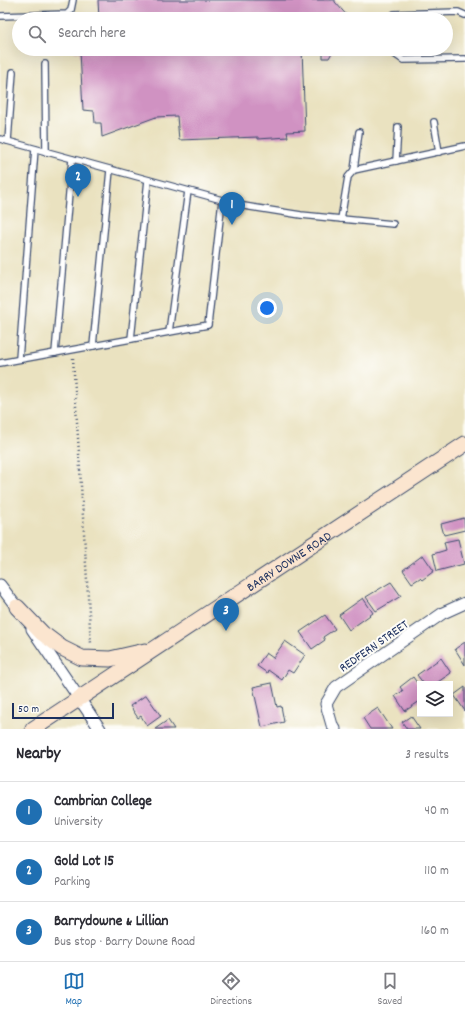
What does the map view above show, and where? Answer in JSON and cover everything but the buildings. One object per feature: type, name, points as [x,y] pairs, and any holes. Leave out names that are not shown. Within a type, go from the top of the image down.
[{"type":"main road","name":"BARRY DOWNE ROAD","points":[[33,729],[465,444]]},
{"type":"main road","points":[[17,607],[42,633],[62,648],[82,658],[110,659],[154,649]]},
{"type":"street","points":[[0,585],[17,607],[100,729]]},
{"type":"street","name":"REDFERN STREET","points":[[335,729],[332,725],[326,704],[336,687],[443,613],[465,603]]},
{"type":"lane","points":[[69,12],[71,10],[73,0]]},
{"type":"lane","points":[[453,12],[458,12],[465,15]]},
{"type":"lane","points":[[0,16],[12,16]]},
{"type":"lane","points":[[396,56],[403,60],[465,59]]},
{"type":"lane","points":[[45,64],[46,152]]},
{"type":"lane","points":[[8,141],[13,72]]},
{"type":"lane","points":[[434,122],[439,152]]},
{"type":"lane","points":[[396,161],[398,127]]},
{"type":"lane","points":[[341,219],[348,177],[354,170],[359,132]]},
{"type":"lane","points":[[0,139],[258,209],[301,215],[393,224]]},
{"type":"lane","points":[[354,170],[465,146]]},
{"type":"lane","points":[[19,359],[35,149]]},
{"type":"lane","points":[[55,353],[72,159]]},
{"type":"lane","points":[[93,346],[110,170]]},
{"type":"lane","points":[[131,339],[148,180]]},
{"type":"lane","points":[[169,332],[188,191]]},
{"type":"lane","points":[[0,363],[208,325],[222,200]]},
{"type":"path","points":[[73,350],[91,646]]},
{"type":"place","name":"Gold Lot 15","points":[[78,197]]},
{"type":"place","name":"Cambrian College","points":[[232,225]]},
{"type":"place","name":"Barrydowne & Lillian","points":[[226,631]]}]
